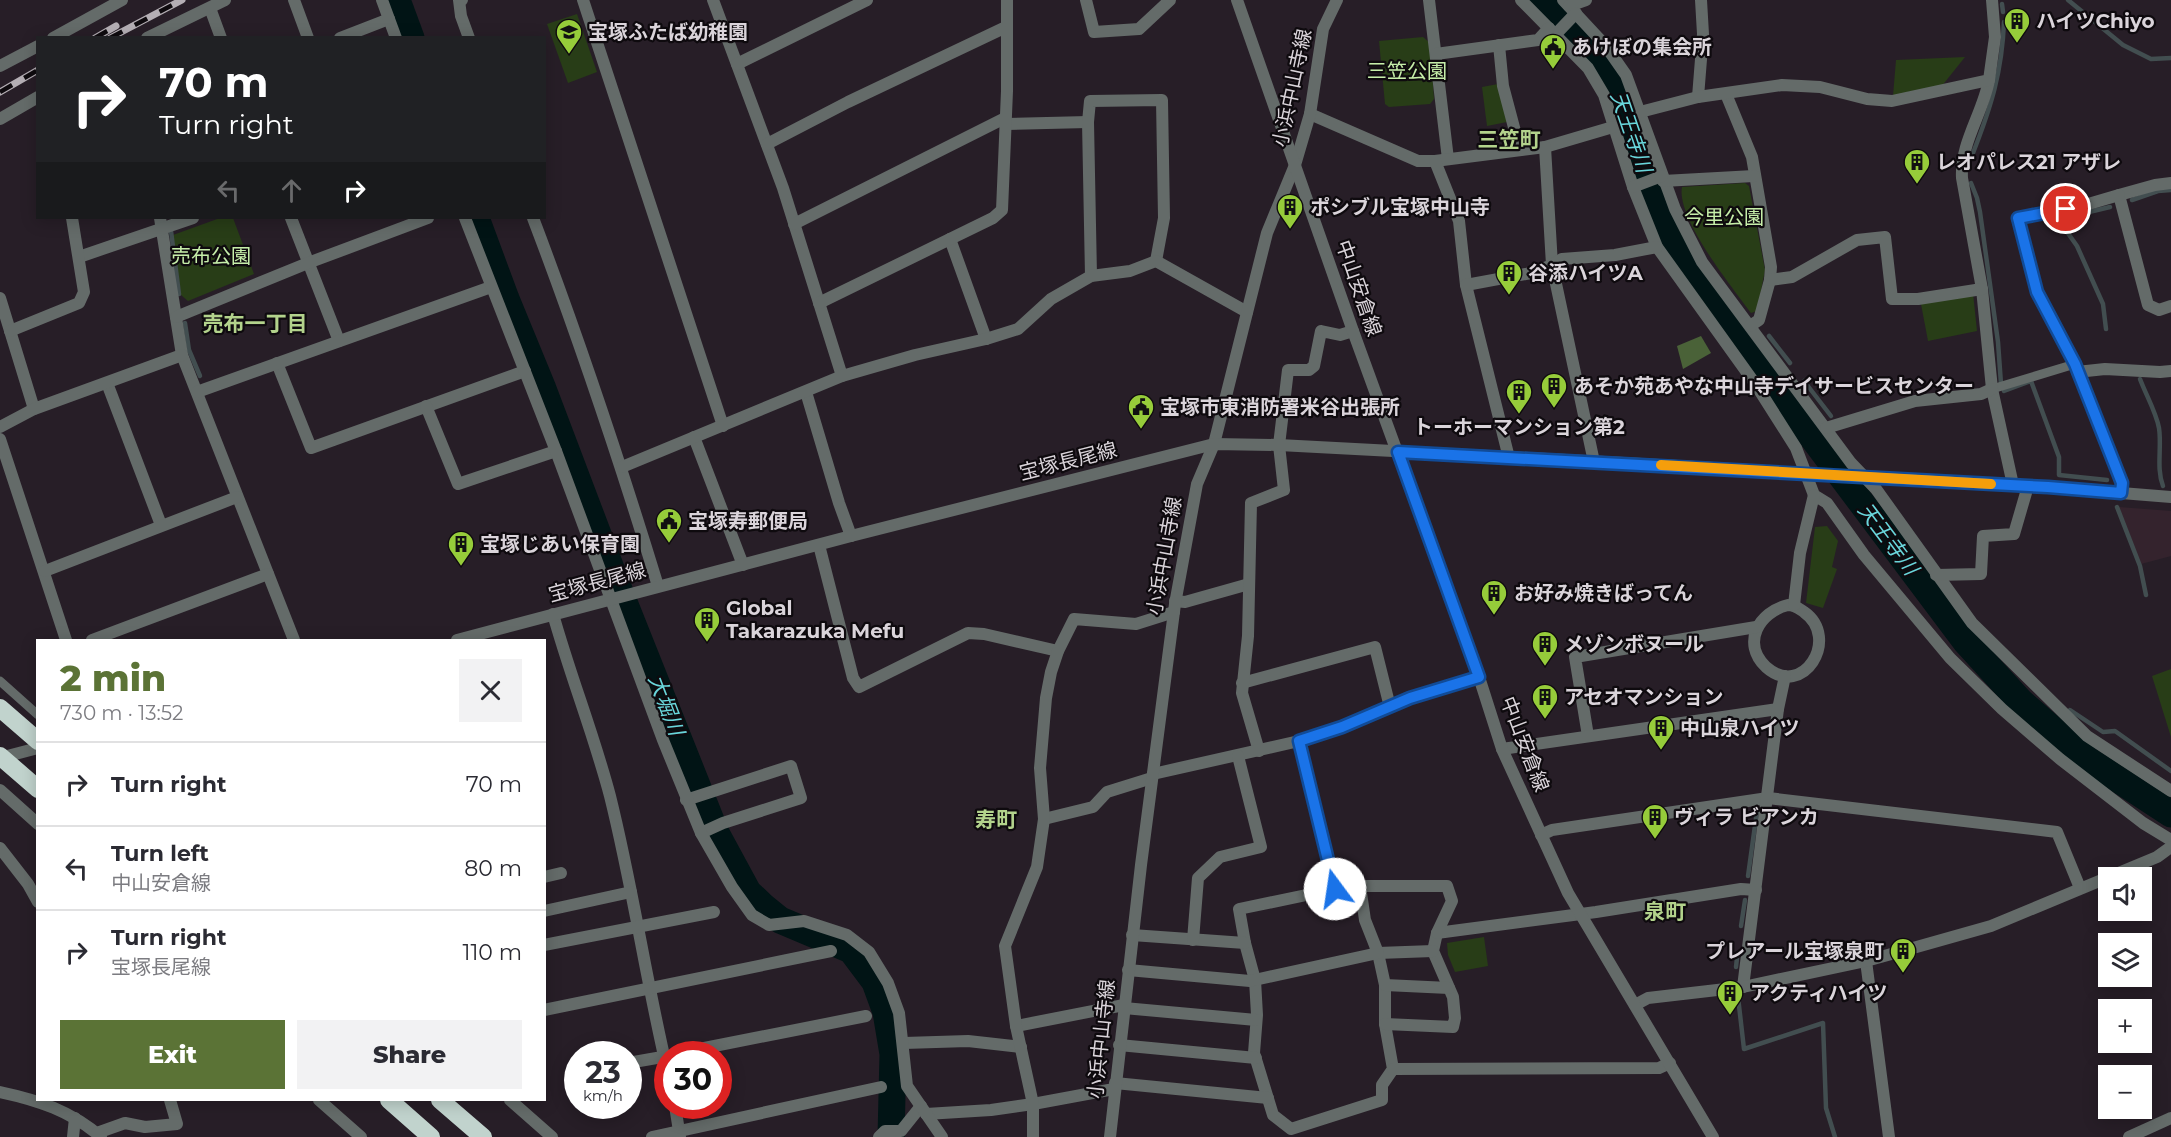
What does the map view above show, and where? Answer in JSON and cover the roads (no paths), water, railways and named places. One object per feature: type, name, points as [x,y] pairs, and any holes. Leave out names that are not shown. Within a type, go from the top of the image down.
[{"type":"highway","points":[[0,708],[36,739]]},
{"type":"highway","points":[[0,757],[36,787]]},
{"type":"highway","points":[[390,1101],[431,1137]]},
{"type":"highway","points":[[441,1101],[483,1137]]},
{"type":"street","points":[[57,36],[122,0]]},
{"type":"street","points":[[151,36],[225,0]]},
{"type":"street","points":[[294,0],[307,36]]},
{"type":"street","points":[[382,0],[395,36]]},
{"type":"street","points":[[462,0],[459,0],[461,16],[469,36]]},
{"type":"street","points":[[583,0],[723,426]]},
{"type":"street","points":[[713,0],[767,144],[842,376]]},
{"type":"street","points":[[737,64],[867,0]]},
{"type":"street","points":[[819,303],[993,218],[1002,210],[1007,0]]},
{"type":"street","points":[[1086,0],[1094,32],[1139,29],[1170,0]]},
{"type":"street","name":"中山安倉線","points":[[1237,0],[1353,331],[1479,677],[1502,749],[1580,913],[1713,1137]]},
{"type":"street","name":"小浜中山寺線","points":[[1110,1137],[1132,935],[1174,607],[1197,484],[1214,444],[1267,233],[1295,165],[1310,114],[1323,29],[1337,0]]},
{"type":"street","points":[[1429,0],[1448,159]]},
{"type":"street","points":[[1521,0],[1588,68],[1604,95],[1657,248],[1756,385],[1796,448],[1814,495],[1800,553],[1794,605]]},
{"type":"street","points":[[1436,54],[1538,40],[1554,31],[1570,9],[1586,0]]},
{"type":"street","points":[[1698,96],[1702,34],[1701,0]]},
{"type":"street","points":[[1992,0],[1995,37],[1987,92],[1961,166],[1982,289],[1992,389],[2013,485]]},
{"type":"street","points":[[210,8],[220,36]]},
{"type":"street","points":[[1570,9],[1605,45],[1626,75],[1660,178],[1702,262],[1971,623],[2087,736],[2171,791]]},
{"type":"street","points":[[345,36],[389,19]]},
{"type":"street","points":[[767,144],[848,102],[1006,27]]},
{"type":"street","points":[[1499,45],[1503,86],[1520,150]]},
{"type":"street","points":[[0,66],[36,47]]},
{"type":"street","points":[[1640,112],[1698,96],[1782,85],[1820,87],[1852,97],[1892,101],[1989,80]]},
{"type":"street","points":[[1726,94],[1752,157],[1771,267],[1770,280],[1759,320],[1750,326]]},
{"type":"street","points":[[0,118],[36,98]]},
{"type":"street","points":[[1091,276],[1088,122],[1090,101],[1162,100],[1164,218],[1156,261]]},
{"type":"street","points":[[1310,114],[1418,161],[1435,161],[1545,147],[1613,126]]},
{"type":"street","points":[[794,224],[1005,121],[1088,122]]},
{"type":"street","points":[[1545,147],[1552,265],[1594,462]]},
{"type":"street","points":[[1435,161],[1459,221],[1466,285],[1509,458]]},
{"type":"street","points":[[1636,186],[1660,178],[1754,176]]},
{"type":"street","points":[[2121,493],[2122,483],[2076,368],[2037,292],[2018,218],[2085,205],[2155,185],[2171,183]]},
{"type":"street","points":[[2119,195],[2148,305],[2159,310],[2171,306]]},
{"type":"street","points":[[10,331],[79,303],[84,292],[72,219]]},
{"type":"street","points":[[79,257],[161,224],[188,219]]},
{"type":"street","points":[[291,219],[339,341]]},
{"type":"street","points":[[176,317],[308,263],[425,219]]},
{"type":"street","points":[[465,219],[556,451],[618,597],[732,887],[752,915],[769,925],[804,921],[847,935],[869,952],[888,983],[899,1013],[907,1086],[942,1137]]},
{"type":"street","points":[[533,219],[567,306],[622,467],[658,586]]},
{"type":"street","points":[[161,224],[182,355],[294,639]]},
{"type":"street","points":[[1770,280],[1792,277],[1857,240],[1885,237],[1892,299],[1918,299],[1982,289]]},
{"type":"street","points":[[950,239],[986,339]]},
{"type":"street","points":[[1466,285],[1531,273],[1562,259],[1615,255],[1657,248]]},
{"type":"street","points":[[622,467],[842,376],[1018,329],[1051,299],[1091,276],[1130,271],[1156,261]]},
{"type":"street","points":[[1156,261],[1247,312]]},
{"type":"street","points":[[197,392],[491,287]]},
{"type":"street","points":[[0,298],[34,410]]},
{"type":"street","points":[[1259,751],[1242,693],[1248,636],[1251,502],[1284,490],[1279,445],[1288,370],[1309,370],[1314,366],[1320,331],[1340,335],[1353,331]]},
{"type":"street","points":[[0,427],[34,410],[182,355]]},
{"type":"street","points":[[277,363],[310,448],[525,370]]},
{"type":"street","points":[[1826,428],[1915,401],[1981,394],[1992,389],[2076,368],[2160,372],[2171,370]]},
{"type":"street","points":[[107,383],[161,525]]},
{"type":"street","points":[[806,392],[851,536]]},
{"type":"street","points":[[426,406],[459,484],[556,451]]},
{"type":"street","points":[[694,437],[743,565]]},
{"type":"street","points":[[0,439],[66,639]]},
{"type":"street","name":"宝塚長尾線","points":[[467,639],[488,637],[553,614],[658,586],[1214,444],[1279,445],[2013,485],[2171,497]]},
{"type":"street","points":[[1936,575],[1981,574],[1983,536],[2014,534],[2028,486]]},
{"type":"street","points":[[1814,495],[1827,503],[1864,555],[1950,658],[1995,702],[2069,767],[2143,824],[2171,840]]},
{"type":"street","points":[[45,571],[237,497]]},
{"type":"street","points":[[819,545],[853,678],[859,687],[968,633],[984,634],[1058,651]]},
{"type":"street","points":[[95,639],[268,574]]},
{"type":"street","points":[[1033,1137],[1033,1104],[1016,1026],[1005,946],[1038,867],[1044,819],[1040,768],[1042,732],[1051,672],[1058,651],[1074,619],[1136,624],[1185,602],[1249,584]]},
{"type":"street","points":[[1794,605],[1809,615],[1817,626],[1816,658],[1804,672],[1785,676],[1775,674],[1760,658],[1755,643],[1756,627],[1762,618],[1777,607],[1794,605]]},
{"type":"street","points":[[553,614],[566,662],[609,794],[650,989],[664,1041]]},
{"type":"street","points":[[1588,736],[1575,657],[1756,627]]},
{"type":"street","points":[[1242,683],[1375,647],[1390,706]]},
{"type":"street","points":[[1743,987],[1778,709],[1785,676]]},
{"type":"street","points":[[1044,819],[1093,807],[1107,792],[1152,776],[1299,741],[1342,727],[1410,698],[1479,677]]},
{"type":"street","points":[[0,681],[36,713]]},
{"type":"street","points":[[1502,749],[1778,709]]},
{"type":"street","points":[[1299,741],[1335,889]]},
{"type":"street","points":[[0,757],[36,748]]},
{"type":"street","points":[[1193,940],[1198,878],[1220,857],[1261,847],[1238,756]]},
{"type":"street","points":[[695,796],[791,766],[801,798],[709,829]]},
{"type":"street","points":[[0,790],[36,822]]},
{"type":"street","points":[[1541,835],[1550,830],[1768,798],[2057,832],[2080,888]]},
{"type":"street","points":[[1635,1005],[1648,998],[1743,987],[1866,961],[1991,926],[2157,857],[2171,847]]},
{"type":"street","points":[[0,848],[28,884],[36,898]]},
{"type":"street","points":[[546,877],[561,873]]},
{"type":"street","points":[[1360,886],[1365,920],[1378,953],[1385,985],[1385,1024],[1393,1069],[1382,1085],[1382,1100],[1291,1129],[1273,1115],[1254,1053],[1257,1020],[1255,980],[1239,909],[1360,886],[1447,885],[1452,901],[1437,933],[1433,951],[1453,997],[1455,1018],[1453,1027],[1385,1024]]},
{"type":"street","points":[[1437,933],[1741,889],[1756,890]]},
{"type":"street","points":[[546,911],[631,892]]},
{"type":"street","points":[[546,945],[714,912]]},
{"type":"street","points":[[1132,935],[1245,943]]},
{"type":"street","points":[[546,1010],[831,951]]},
{"type":"street","points":[[1128,970],[1255,980],[1378,953],[1433,951]]},
{"type":"street","points":[[1866,961],[1889,1137]]},
{"type":"street","points":[[1385,985],[1449,988]]},
{"type":"street","points":[[1016,1026],[1124,1006],[1257,1020]]},
{"type":"street","points":[[732,1043],[866,1016]]},
{"type":"street","points":[[904,1043],[968,1041],[1021,1047]]},
{"type":"street","points":[[1119,1045],[1256,1058]]},
{"type":"street","points":[[1393,1069],[1659,1068],[1670,1063]]},
{"type":"street","points":[[879,1137],[885,1131],[901,1131],[924,1110],[991,1110],[1033,1104],[1115,1086],[1268,1098]]},
{"type":"street","points":[[652,1137],[680,1134],[881,1088]]},
{"type":"street","points":[[0,1092],[36,1101]]},
{"type":"street","points":[[37,1101],[85,1122],[99,1135],[125,1123],[145,1127],[177,1124],[170,1101]]},
{"type":"street","points":[[320,1101],[361,1137]]},
{"type":"street","points":[[511,1101],[552,1137]]},
{"type":"street","points":[[73,1137],[75,1118]]},
{"type":"street","points":[[2129,1137],[2171,1118]]},
{"type":"street","points":[[677,1119],[680,1134]]},
{"type":"waterway","name":"大堀川","points":[[397,0],[410,36]]},
{"type":"waterway","name":"天王寺川","points":[[1538,0],[1595,58],[1615,84],[1656,205],[1680,261],[1966,642],[2021,702],[2087,759],[2171,814]]},
{"type":"waterway","points":[[2068,0],[2123,45],[2151,59],[2171,58]]},
{"type":"waterway","points":[[2002,4],[2003,12]]},
{"type":"waterway","points":[[1973,153],[1994,89],[2001,57],[2004,22]]},
{"type":"waterway","points":[[1971,183],[1980,212],[1998,342],[2001,384]]},
{"type":"waterway","points":[[2132,200],[2158,191],[2171,190]]},
{"type":"waterway","points":[[2106,329],[2103,304],[2077,246],[2060,222],[2068,217],[2110,207]]},
{"type":"waterway","name":"大堀川","points":[[476,219],[618,587],[716,833],[748,892],[764,907],[780,920],[851,950],[875,982],[886,1012],[893,1054],[891,1137]]},
{"type":"waterway","points":[[171,231],[179,294]]},
{"type":"waterway","points":[[185,323],[189,350],[200,376]]},
{"type":"waterway","points":[[1769,336],[1790,363]]},
{"type":"waterway","points":[[2140,379],[2159,428],[2160,472],[2163,486]]},
{"type":"waterway","points":[[1804,381],[1831,416]]},
{"type":"waterway","points":[[2004,391],[2031,381],[2059,457],[2059,475],[2107,480]]},
{"type":"waterway","points":[[2117,507],[2140,566],[2146,595]]},
{"type":"waterway","points":[[2070,710],[2103,732],[2115,731],[2171,771]]},
{"type":"waterway","points":[[1748,876],[1757,811]]},
{"type":"waterway","points":[[1741,926],[1745,900]]},
{"type":"waterway","points":[[1736,967],[1737,958]]},
{"type":"waterway","points":[[1738,997],[1744,1049],[1823,1023],[1826,1108],[1835,1137]]},
{"type":"railway","points":[[114,36],[182,0]]},
{"type":"railway","points":[[98,36],[116,26]]},
{"type":"railway","points":[[0,92],[36,71]]},
{"type":"place","name":"ハイツChiyo","points":[[2017,44]]},
{"type":"place","name":"宝塚ふたば幼稚園","points":[[569,55]]},
{"type":"place","name":"あけぼの集会所","points":[[1553,70]]},
{"type":"place","name":"レオパレス21 アザレ","points":[[1917,185]]},
{"type":"place","name":"ポシブル宝塚中山寺","points":[[1290,230]]},
{"type":"place","name":"谷添ハイツA","points":[[1509,296]]},
{"type":"place","name":"あそか苑あやな中山寺デイサービスセンター","points":[[1554,409]]},
{"type":"place","name":"トーホーマンション第2","points":[[1519,415]]},
{"type":"place","name":"宝塚市東消防署米谷出張所","points":[[1141,430]]},
{"type":"place","name":"宝塚寿郵便局","points":[[669,544]]},
{"type":"place","name":"宝塚じあい保育園","points":[[461,567]]},
{"type":"place","name":"お好み焼きばってん","points":[[1494,616]]},
{"type":"place","name":"Global Takarazuka Mefu","points":[[707,643]]},
{"type":"place","name":"メゾンボヌール","points":[[1545,667]]},
{"type":"place","name":"アセオマンション","points":[[1545,720]]},
{"type":"place","name":"中山泉ハイツ","points":[[1661,751]]},
{"type":"place","name":"ヴィラ ビアンカ","points":[[1655,840]]},
{"type":"place","name":"プレアール宝塚泉町","points":[[1903,974]]},
{"type":"place","name":"アクティハイツ","points":[[1730,1016]]},
{"type":"district","name":"三笠町","points":[[1509,140]]},
{"type":"district","name":"売布一丁目","points":[[255,324]]},
{"type":"district","name":"寿町","points":[[996,820]]},
{"type":"district","name":"泉町","points":[[1665,912]]},
{"type":"park label","name":"三笠公園","points":[[1407,71]]},
{"type":"park label","name":"今里公園","points":[[1724,217]]},
{"type":"park label","name":"売布公園","points":[[211,256]]}]
